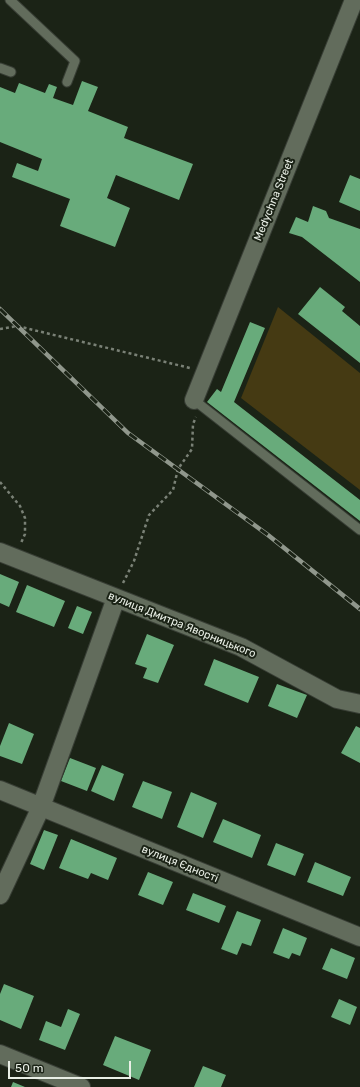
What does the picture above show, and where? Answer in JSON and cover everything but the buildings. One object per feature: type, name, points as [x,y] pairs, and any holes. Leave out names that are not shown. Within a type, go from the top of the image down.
[{"type":"street","name":"Medychna Street","points":[[197,402],[205,372],[354,0]]},
{"type":"street","name":"вулиця Дмитра Яворницького","points":[[8,555],[241,647],[337,699],[360,704]]},
{"type":"street","points":[[0,895],[41,807],[116,598]]},
{"type":"street","name":"вулиця Єдності","points":[[0,790],[360,937]]},
{"type":"street","points":[[0,1054],[81,1087]]},
{"type":"lane","points":[[10,0],[75,60],[67,82]]},
{"type":"lane","points":[[0,68],[10,72]]},
{"type":"lane","points":[[197,402],[360,530]]},
{"type":"path","points":[[0,328],[17,326],[205,372]]},
{"type":"path","points":[[116,598],[134,561],[148,515],[173,490],[178,469],[192,448],[193,424],[197,402]]},
{"type":"path","points":[[0,482],[20,506],[25,518],[25,534],[8,555]]},
{"type":"shaded area","points":[[278,307],[360,373],[360,490],[241,398]]},
{"type":"railway","points":[[0,309],[128,433],[268,535],[360,609]]}]
